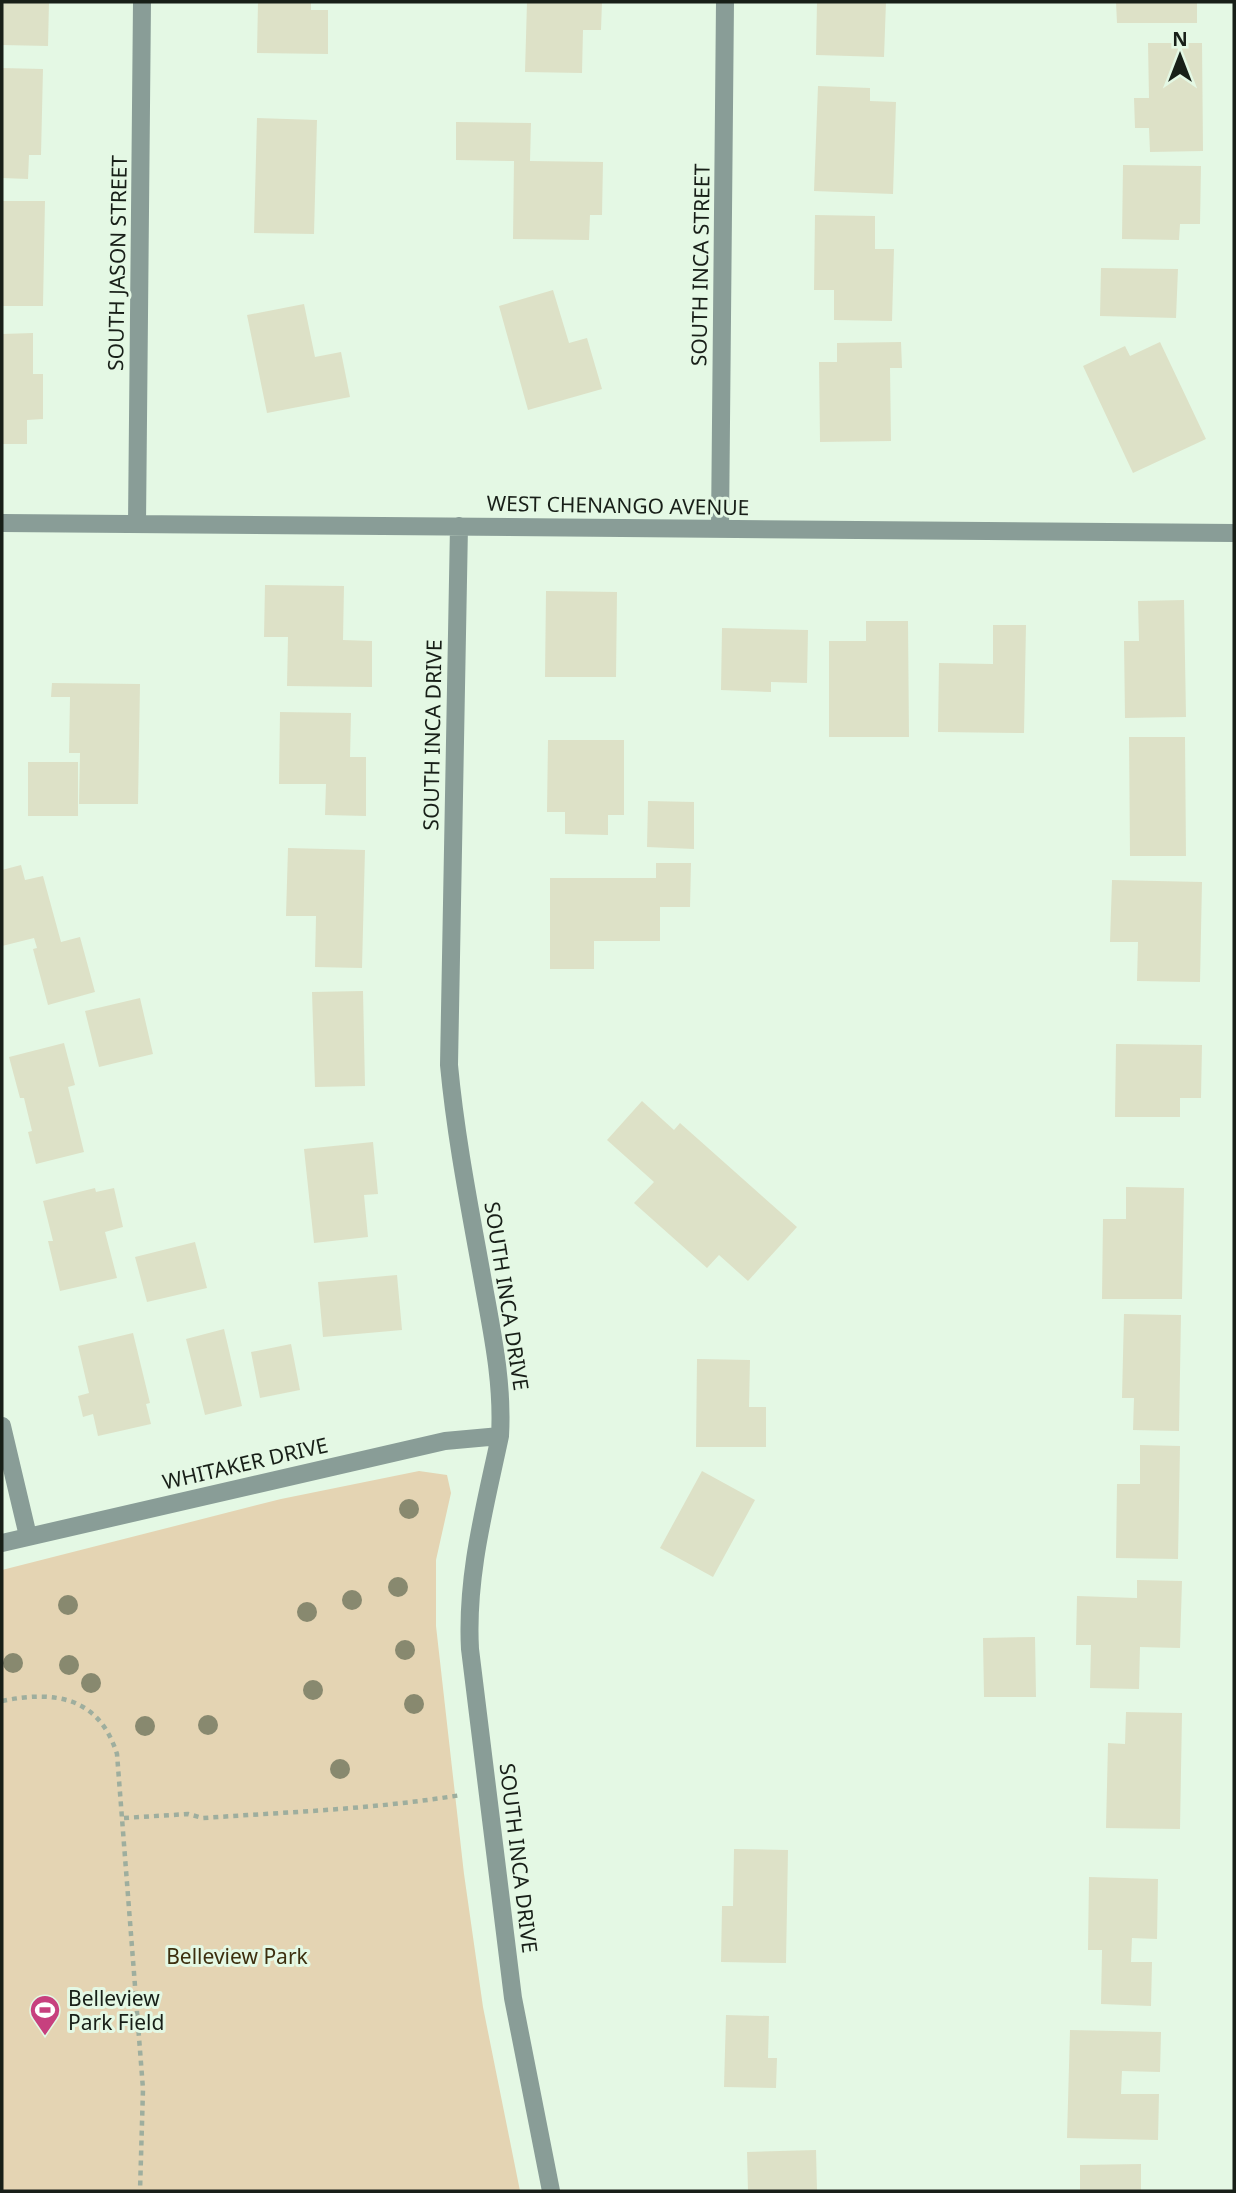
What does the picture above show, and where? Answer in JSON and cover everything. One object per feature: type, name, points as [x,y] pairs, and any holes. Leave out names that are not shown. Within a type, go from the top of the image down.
[{"type":"street","name":"SOUTH JASON STREET","points":[[137,524],[142,2]]},
{"type":"street","name":"SOUTH INCA STREET","points":[[720,528],[725,2]]},
{"type":"street","name":"WEST CHENANGO AVENUE","points":[[2,523],[1234,533]]},
{"type":"street","name":"SOUTH INCA DRIVE","points":[[459,526],[449,1065],[456,1124],[498,1364],[500,1390],[500,1436],[475,1559],[468,1612],[470,1648],[513,1998],[551,2191]]},
{"type":"street","points":[[2,1426],[28,1536]]},
{"type":"street","name":"WHITAKER DRIVE","points":[[2,1543],[445,1441],[500,1436]]},
{"type":"path","points":[[2,1701],[47,1696],[85,1706],[111,1734],[117,1754],[143,2089],[140,2191]]},
{"type":"path","points":[[124,1818],[188,1814],[203,1818],[361,1807],[431,1800],[487,1790]]},
{"type":"green space","name":"Belleview Park","points":[[419,1471],[447,1475],[451,1493],[436,1560],[436,1626],[464,1874],[483,2007],[520,2191],[2,2191],[2,1570],[281,1499]]},
{"type":"building","points":[[2,2],[49,2],[48,46],[2,45]]},
{"type":"building","points":[[258,2],[311,2],[311,10],[328,10],[328,54],[257,53]]},
{"type":"building","points":[[527,2],[602,2],[601,30],[583,30],[582,73],[525,72]]},
{"type":"building","points":[[817,2],[886,2],[884,57],[816,55]]},
{"type":"building","points":[[1116,2],[1197,2],[1197,23],[1117,23]]},
{"type":"building","points":[[1148,43],[1202,43],[1203,151],[1150,152],[1149,128],[1135,128],[1134,98],[1149,98]]},
{"type":"building","points":[[2,68],[43,69],[41,155],[29,155],[28,179],[2,178]]},
{"type":"building","points":[[818,86],[870,88],[870,101],[896,102],[893,194],[814,191]]},
{"type":"building","points":[[257,118],[317,120],[314,234],[254,233]]},
{"type":"building","points":[[456,122],[531,123],[530,161],[603,162],[602,215],[590,215],[589,240],[513,239],[514,161],[456,160]]},
{"type":"building","points":[[1123,165],[1201,166],[1200,224],[1180,224],[1179,240],[1122,239]]},
{"type":"building","points":[[2,201],[45,201],[43,306],[2,306]]},
{"type":"building","points":[[815,215],[875,216],[875,249],[894,249],[892,321],[834,320],[834,290],[814,290]]},
{"type":"building","points":[[1101,268],[1178,269],[1176,318],[1100,316]]},
{"type":"building","points":[[553,290],[569,343],[587,338],[602,389],[528,410],[499,306]]},
{"type":"building","points":[[304,304],[315,357],[341,352],[350,397],[267,413],[247,315]]},
{"type":"building","points":[[33,333],[33,374],[43,374],[43,419],[27,420],[27,444],[2,444],[2,334]]},
{"type":"building","points":[[901,342],[902,368],[890,368],[891,441],[820,442],[819,362],[837,362],[837,343]]},
{"type":"building","points":[[1160,342],[1206,439],[1133,473],[1083,366],[1125,346],[1130,356]]},
{"type":"building","points":[[265,585],[344,586],[343,640],[372,641],[372,687],[287,686],[288,637],[264,637]]},
{"type":"building","points":[[546,591],[617,592],[616,677],[545,677]]},
{"type":"building","points":[[1184,600],[1186,717],[1125,718],[1124,641],[1139,641],[1138,601]]},
{"type":"building","points":[[866,621],[908,621],[909,737],[829,737],[829,641],[866,641]]},
{"type":"building","points":[[993,625],[1026,625],[1024,733],[938,732],[939,663],[993,664]]},
{"type":"building","points":[[722,628],[808,630],[807,683],[771,682],[771,692],[721,690]]},
{"type":"building","points":[[52,683],[140,684],[138,804],[79,804],[80,753],[69,753],[70,697],[51,697]]},
{"type":"building","points":[[280,712],[351,713],[350,757],[366,757],[366,816],[325,815],[326,784],[279,784]]},
{"type":"building","points":[[1129,737],[1185,737],[1186,856],[1130,856]]},
{"type":"building","points":[[548,740],[624,740],[624,815],[608,815],[608,835],[565,834],[565,812],[547,812]]},
{"type":"building","points":[[28,762],[78,762],[78,816],[28,816]]},
{"type":"building","points":[[648,801],[694,802],[694,849],[647,847]]},
{"type":"building","points":[[288,848],[365,850],[362,968],[315,967],[316,916],[286,916]]},
{"type":"building","points":[[656,863],[691,863],[690,907],[660,907],[660,941],[594,941],[594,969],[550,969],[550,878],[656,878]]},
{"type":"building","points":[[21,865],[25,880],[43,876],[61,942],[80,937],[95,992],[48,1005],[33,949],[37,948],[34,938],[2,946],[2,870]]},
{"type":"building","points":[[1112,880],[1202,882],[1200,982],[1137,981],[1138,942],[1110,942]]},
{"type":"building","points":[[363,991],[365,1086],[315,1087],[312,992]]},
{"type":"building","points":[[140,998],[153,1054],[99,1067],[85,1011]]},
{"type":"building","points":[[64,1043],[75,1085],[68,1087],[84,1152],[36,1164],[28,1132],[32,1131],[24,1098],[20,1098],[9,1057]]},
{"type":"building","points":[[1116,1044],[1202,1045],[1201,1098],[1180,1098],[1180,1117],[1115,1117]]},
{"type":"building","points":[[642,1101],[674,1130],[680,1123],[797,1227],[748,1281],[719,1255],[707,1268],[634,1203],[654,1182],[607,1140]]},
{"type":"building","points":[[373,1142],[378,1194],[364,1195],[368,1237],[314,1243],[304,1149]]},
{"type":"building","points":[[1126,1187],[1184,1188],[1182,1299],[1102,1299],[1103,1219],[1126,1219]]},
{"type":"building","points":[[95,1188],[96,1192],[114,1188],[123,1227],[105,1232],[117,1278],[60,1291],[48,1241],[53,1241],[43,1201]]},
{"type":"building","points":[[195,1242],[207,1288],[147,1302],[135,1257]]},
{"type":"building","points":[[397,1275],[402,1330],[323,1337],[318,1282]]},
{"type":"building","points":[[1124,1314],[1181,1315],[1179,1431],[1133,1430],[1134,1398],[1122,1398]]},
{"type":"building","points":[[224,1329],[242,1406],[205,1415],[186,1339]]},
{"type":"building","points":[[133,1333],[150,1403],[146,1404],[151,1424],[98,1436],[93,1414],[83,1417],[78,1396],[89,1393],[78,1346]]},
{"type":"building","points":[[291,1344],[300,1390],[260,1398],[251,1352]]},
{"type":"building","points":[[697,1359],[750,1360],[749,1407],[766,1407],[766,1447],[696,1447]]},
{"type":"building","points":[[1140,1445],[1180,1446],[1178,1559],[1116,1558],[1117,1484],[1140,1484]]},
{"type":"building","points":[[702,1471],[755,1500],[713,1577],[660,1548]]},
{"type":"building","points":[[1137,1580],[1182,1581],[1180,1648],[1140,1647],[1139,1689],[1090,1688],[1091,1645],[1076,1645],[1077,1596],[1137,1598]]},
{"type":"building","points":[[1035,1637],[1036,1697],[984,1697],[983,1638]]},
{"type":"building","points":[[1126,1712],[1182,1713],[1180,1829],[1106,1828],[1108,1743],[1125,1744]]},
{"type":"building","points":[[734,1849],[788,1850],[786,1963],[721,1962],[722,1906],[733,1906]]},
{"type":"building","points":[[1089,1877],[1158,1879],[1157,1939],[1132,1938],[1131,1962],[1152,1962],[1151,2006],[1101,2004],[1102,1950],[1088,1950]]},
{"type":"building","points":[[726,2015],[769,2016],[768,2058],[777,2058],[776,2088],[724,2087]]},
{"type":"building","points":[[1070,2030],[1161,2032],[1160,2072],[1122,2071],[1121,2094],[1159,2094],[1158,2140],[1067,2138]]},
{"type":"building","points":[[816,2150],[817,2191],[748,2191],[747,2152]]},
{"type":"building","points":[[1141,2164],[1141,2191],[1080,2191],[1080,2165]]},
{"type":"place","name":"Belleview Park Field","points":[[45,2037]]}]
